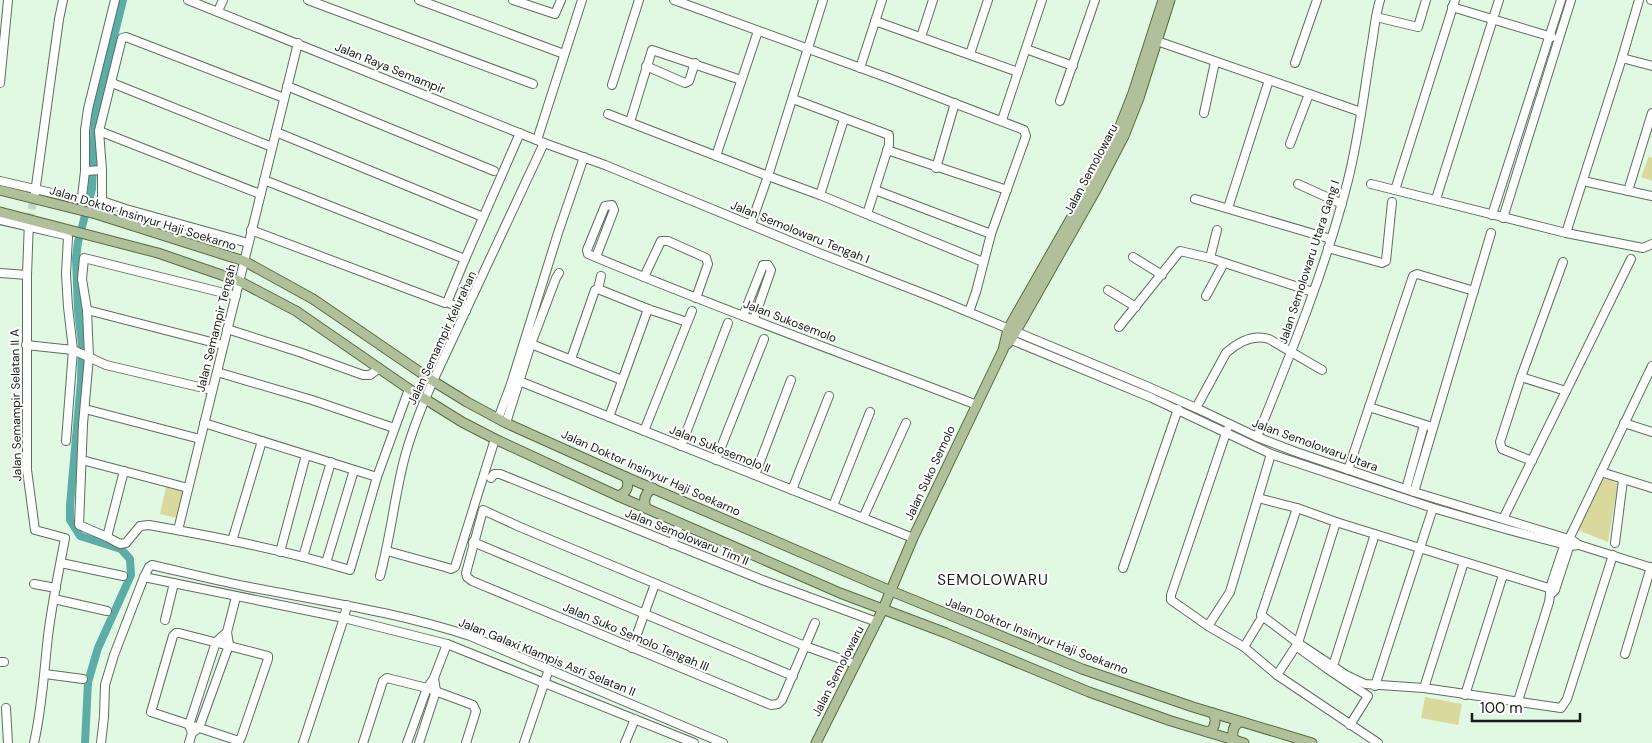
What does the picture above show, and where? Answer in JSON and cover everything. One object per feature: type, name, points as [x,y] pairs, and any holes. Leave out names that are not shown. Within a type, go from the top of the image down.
[{"type":"main road","name":"Jalan Semolowaru","points":[[1121,135],[1163,0]]},
{"type":"main road","name":"Jalan Semolowaru","points":[[1010,335],[1090,185],[1121,135],[1139,98],[1170,0]]},
{"type":"main road","name":"Jalan Doktor Insinyur Haji Soekarno","points":[[0,190],[96,214],[244,261],[313,299],[433,381],[502,421],[626,477],[891,592],[1082,670],[1240,722],[1312,743]]},
{"type":"main road","points":[[0,212],[158,253],[239,281],[296,311],[409,389],[462,422],[618,496],[805,578],[1089,692],[1171,721],[1240,742]]},
{"type":"main road","name":"Jalan Suko Semolo","points":[[883,609],[913,538],[1010,335]]},
{"type":"main road","points":[[618,496],[627,489],[626,477]]},
{"type":"main road","points":[[646,508],[645,496],[652,488]]},
{"type":"main road","name":"Jalan Semolowaru","points":[[816,743],[883,609]]},
{"type":"main road","points":[[1207,732],[1212,730],[1216,720],[1212,713]]},
{"type":"main road","points":[[1240,722],[1233,729],[1233,737],[1240,742]]},
{"type":"street","points":[[0,83],[8,0]]},
{"type":"street","points":[[36,191],[63,0]]},
{"type":"street","points":[[0,181],[36,191],[80,199],[86,171],[85,130],[88,109],[114,0]]},
{"type":"street","name":"Jalan Raya Semampir","points":[[188,0],[540,142],[584,157]]},
{"type":"street","points":[[218,11],[223,0]]},
{"type":"street","points":[[308,0],[532,84]]},
{"type":"street","points":[[419,0],[564,54]]},
{"type":"street","points":[[513,0],[555,14],[561,0]]},
{"type":"street","name":"Jalan Semampir Kelurahan","points":[[380,576],[387,551],[409,440],[425,398],[466,311],[540,142],[564,54],[582,0]]},
{"type":"street","points":[[612,85],[639,0]]},
{"type":"street","points":[[674,0],[1002,120],[1024,130],[1026,134],[991,234],[969,312]]},
{"type":"street","points":[[751,224],[793,99],[823,0]]},
{"type":"street","points":[[860,68],[882,0]]},
{"type":"street","points":[[921,37],[933,0]]},
{"type":"street","points":[[970,54],[988,0]]},
{"type":"street","points":[[1002,120],[1042,0]]},
{"type":"street","points":[[1060,101],[1095,0]]},
{"type":"street","points":[[1295,63],[1317,0]]},
{"type":"street","name":"Jalan Semolowaru Utara Gang I","points":[[1257,437],[1292,351],[1342,204],[1349,178],[1380,0]]},
{"type":"street","points":[[1376,17],[1418,27],[1426,0]]},
{"type":"street","points":[[1436,199],[1499,0]]},
{"type":"street","points":[[1492,215],[1561,0]]},
{"type":"street","points":[[1503,218],[1570,0]]},
{"type":"street","points":[[1566,233],[1639,0]]},
{"type":"street","points":[[1395,190],[1454,4],[1492,20],[1558,39]]},
{"type":"street","points":[[875,21],[1018,72]]},
{"type":"street","points":[[716,156],[758,31]]},
{"type":"street","points":[[248,243],[104,202],[102,197],[99,131],[122,38],[124,37],[284,98]]},
{"type":"street","points":[[1157,41],[1361,112]]},
{"type":"street","name":"Jalan Semampir Tengah","points":[[178,530],[298,43]]},
{"type":"street","points":[[1026,48],[1073,66]]},
{"type":"street","points":[[630,122],[650,53],[653,50],[741,80]]},
{"type":"street","points":[[1622,58],[1652,66]]},
{"type":"street","points":[[1204,113],[1215,62]]},
{"type":"street","points":[[646,66],[686,83],[689,81],[695,63]]},
{"type":"street","points":[[1228,208],[1269,80]]},
{"type":"street","points":[[112,83],[272,147]]},
{"type":"street","points":[[287,86],[494,171]]},
{"type":"street","points":[[1290,144],[1309,94]]},
{"type":"street","points":[[793,99],[844,119],[888,133],[890,140],[867,214]]},
{"type":"street","points":[[936,168],[955,103]]},
{"type":"street","points":[[1628,191],[1652,113]]},
{"type":"street","points":[[608,114],[820,195],[983,262]]},
{"type":"street","points":[[820,195],[844,119]]},
{"type":"street","points":[[99,131],[260,194]]},
{"type":"street","points":[[276,132],[483,217]]},
{"type":"street","points":[[444,302],[465,259],[520,133]]},
{"type":"street","points":[[887,150],[1006,190]]},
{"type":"street","points":[[502,421],[511,384],[584,157]]},
{"type":"street","name":"Jalan Semolowaru Tengah I","points":[[584,157],[969,312],[1010,335]]},
{"type":"street","points":[[86,171],[101,170]]},
{"type":"street","points":[[264,180],[465,259]]},
{"type":"street","points":[[1583,181],[1652,196]]},
{"type":"street","points":[[1298,184],[1342,204]]},
{"type":"street","points":[[1371,184],[1566,233],[1643,248],[1652,244]]},
{"type":"street","points":[[875,190],[991,234]]},
{"type":"street","points":[[1195,199],[1331,239]]},
{"type":"street","points":[[1328,248],[1386,262],[1392,202]]},
{"type":"street","points":[[606,205],[610,205],[614,207],[614,210],[596,257],[588,254],[587,251],[606,205]]},
{"type":"street","points":[[0,220],[29,224],[68,238],[66,274],[68,307],[75,351],[66,441]]},
{"type":"street","name":"Jalan Semampir Selatan II A","points":[[29,224],[26,345],[27,470],[34,527],[38,532],[65,538],[48,635],[45,674],[34,743]]},
{"type":"street","points":[[251,230],[466,311]]},
{"type":"street","points":[[1210,258],[1217,230]]},
{"type":"street","points":[[1410,491],[1433,427],[1491,233]]},
{"type":"street","points":[[644,277],[661,241],[668,241],[708,260],[696,298]]},
{"type":"street","points":[[1119,327],[1180,251],[1210,258],[1313,292]]},
{"type":"street","name":"Jalan Sukosemolo","points":[[596,257],[696,298],[977,405]]},
{"type":"street","points":[[1132,257],[1162,275]]},
{"type":"street","points":[[236,296],[85,258],[82,279],[86,310],[88,357],[79,525],[123,545],[144,524],[304,557],[350,570],[376,477],[409,389]]},
{"type":"street","points":[[1503,519],[1631,259]]},
{"type":"street","points":[[1532,461],[1504,450],[1500,446],[1521,377],[1563,262]]},
{"type":"street","points":[[1206,296],[1224,263]]},
{"type":"street","points":[[743,316],[763,265],[768,265],[771,270],[754,320]]},
{"type":"street","points":[[0,273],[27,275]]},
{"type":"street","points":[[502,421],[559,273]]},
{"type":"street","points":[[1348,470],[1413,276],[1417,274],[1474,290]]},
{"type":"street","points":[[598,290],[601,276]]},
{"type":"street","points":[[571,359],[595,290],[688,322]]},
{"type":"street","points":[[1108,290],[1136,307]]},
{"type":"street","points":[[609,417],[648,309]]},
{"type":"street","points":[[86,310],[223,345]]},
{"type":"street","points":[[644,431],[692,310]]},
{"type":"street","points":[[681,446],[728,323]]},
{"type":"street","points":[[227,329],[299,352],[363,376],[367,376],[378,368]]},
{"type":"street","name":"Jalan Semolowaru Utara","points":[[1010,335],[1196,408],[1257,437],[1296,452],[1568,542]]},
{"type":"street","name":"Jalan Semolowaru Utara","points":[[1010,335],[1271,454],[1433,508],[1568,542]]},
{"type":"street","points":[[1196,408],[1226,353],[1251,338],[1261,337],[1269,339],[1322,370]]},
{"type":"street","points":[[716,460],[764,339]]},
{"type":"street","points":[[531,344],[622,380]]},
{"type":"street","points":[[26,345],[75,351],[106,365],[212,390]]},
{"type":"street","points":[[1518,701],[1568,542],[1652,366]]},
{"type":"street","points":[[217,372],[312,400],[394,428]]},
{"type":"street","points":[[1521,377],[1566,391]]},
{"type":"street","points":[[755,475],[791,380]]},
{"type":"street","name":"Jalan Sukosemolo II","points":[[519,381],[913,538]]},
{"type":"street","points":[[792,490],[829,396]]},
{"type":"street","points":[[1369,407],[1433,427]]},
{"type":"street","points":[[85,409],[200,439]]},
{"type":"street","points":[[1123,568],[1178,410]]},
{"type":"street","points":[[833,506],[870,412]]},
{"type":"street","points":[[204,423],[376,477]]},
{"type":"street","points":[[863,518],[906,423]]},
{"type":"street","points":[[1229,424],[1171,597],[1173,602],[1208,626],[1244,647],[1277,675],[1378,743]]},
{"type":"street","points":[[1624,424],[1652,432]]},
{"type":"street","points":[[1410,491],[1424,425]]},
{"type":"street","points":[[387,551],[445,567],[455,567],[495,439]]},
{"type":"street","points":[[232,541],[262,441]]},
{"type":"street","points":[[1208,626],[1228,596],[1271,454]]},
{"type":"street","points":[[280,552],[306,455]]},
{"type":"street","points":[[82,460],[188,488]]},
{"type":"street","points":[[304,557],[331,462]]},
{"type":"street","points":[[326,563],[354,470]]},
{"type":"street","points":[[107,537],[124,471]]},
{"type":"street","points":[[1601,472],[1652,488]]},
{"type":"street","name":"Jalan Semolowaru Tim II","points":[[491,478],[494,474],[500,474],[672,544],[877,622]]},
{"type":"street","points":[[1615,542],[1624,480]]},
{"type":"street","points":[[1258,498],[1297,508],[1552,591]]},
{"type":"street","points":[[1244,647],[1261,617],[1297,508]]},
{"type":"street","points":[[1375,686],[1433,508]]},
{"type":"street","name":"Jalan Suko Semolo Tengah III","points":[[655,584],[483,510],[466,573],[468,578],[771,705],[778,704],[782,700],[815,623]]},
{"type":"street","points":[[1277,675],[1297,644],[1336,522]]},
{"type":"street","points":[[672,544],[680,523]]},
{"type":"street","points":[[1333,666],[1375,534]]},
{"type":"street","points":[[473,542],[793,676]]},
{"type":"street","points":[[1568,542],[1651,567],[1625,654]]},
{"type":"street","points":[[1297,644],[1357,681],[1375,686],[1424,688],[1559,708],[1564,706],[1614,555]]},
{"type":"street","points":[[1424,688],[1464,562]]},
{"type":"street","points":[[61,563],[123,576]]},
{"type":"street","name":"Jalan Galaxi Klampis Asri Selatan II","points":[[694,743],[447,644],[344,618],[144,577],[149,567],[152,566],[244,586],[347,604],[444,628],[470,636],[723,743]]},
{"type":"street","points":[[1465,695],[1503,575]]},
{"type":"street","points":[[101,743],[105,685],[114,655],[144,577]]},
{"type":"street","points":[[165,620],[174,583]]},
{"type":"street","points":[[34,584],[56,588]]},
{"type":"street","points":[[632,648],[655,584],[805,646],[855,664]]},
{"type":"street","points":[[192,734],[199,728],[229,645],[227,632],[236,597]]},
{"type":"street","points":[[54,599],[106,611]]},
{"type":"street","points":[[303,743],[347,604]]},
{"type":"street","points":[[1261,617],[1329,670],[1368,696],[1350,725]]},
{"type":"street","points":[[179,632],[216,642],[268,656],[242,738],[239,741],[151,712],[174,636],[179,632]]},
{"type":"street","points":[[189,743],[192,734],[190,725],[216,642],[227,632]]},
{"type":"street","points":[[407,743],[426,688],[434,678],[447,644]]},
{"type":"street","points":[[524,743],[549,669]]},
{"type":"street","points":[[45,674],[83,679]]},
{"type":"street","points":[[419,743],[436,691],[434,678]]},
{"type":"street","points":[[362,743],[384,679],[436,691],[475,707],[476,711],[466,743]]},
{"type":"street","points":[[6,708],[8,743]]},
{"type":"street","points":[[624,743],[635,719]]},
{"type":"shaded area","points":[[1649,156],[1652,158],[1652,181],[1641,177]]},
{"type":"shaded area","points":[[1600,478],[1618,484],[1608,542],[1575,529]]},
{"type":"shaded area","points":[[166,487],[183,490],[177,518],[160,514]]},
{"type":"shaded area","points":[[1425,697],[1462,704],[1458,725],[1421,718]]},
{"type":"waterway","points":[[85,743],[88,682],[98,648],[131,575],[130,559],[121,549],[80,536],[70,520],[81,381],[82,344],[78,311],[76,258],[78,242],[92,189],[95,113],[123,0]]},
{"type":"tunnel","points":[[29,221],[35,193]]},
{"type":"district","name":"SEMOLOWARU","points":[[993,580]]}]
